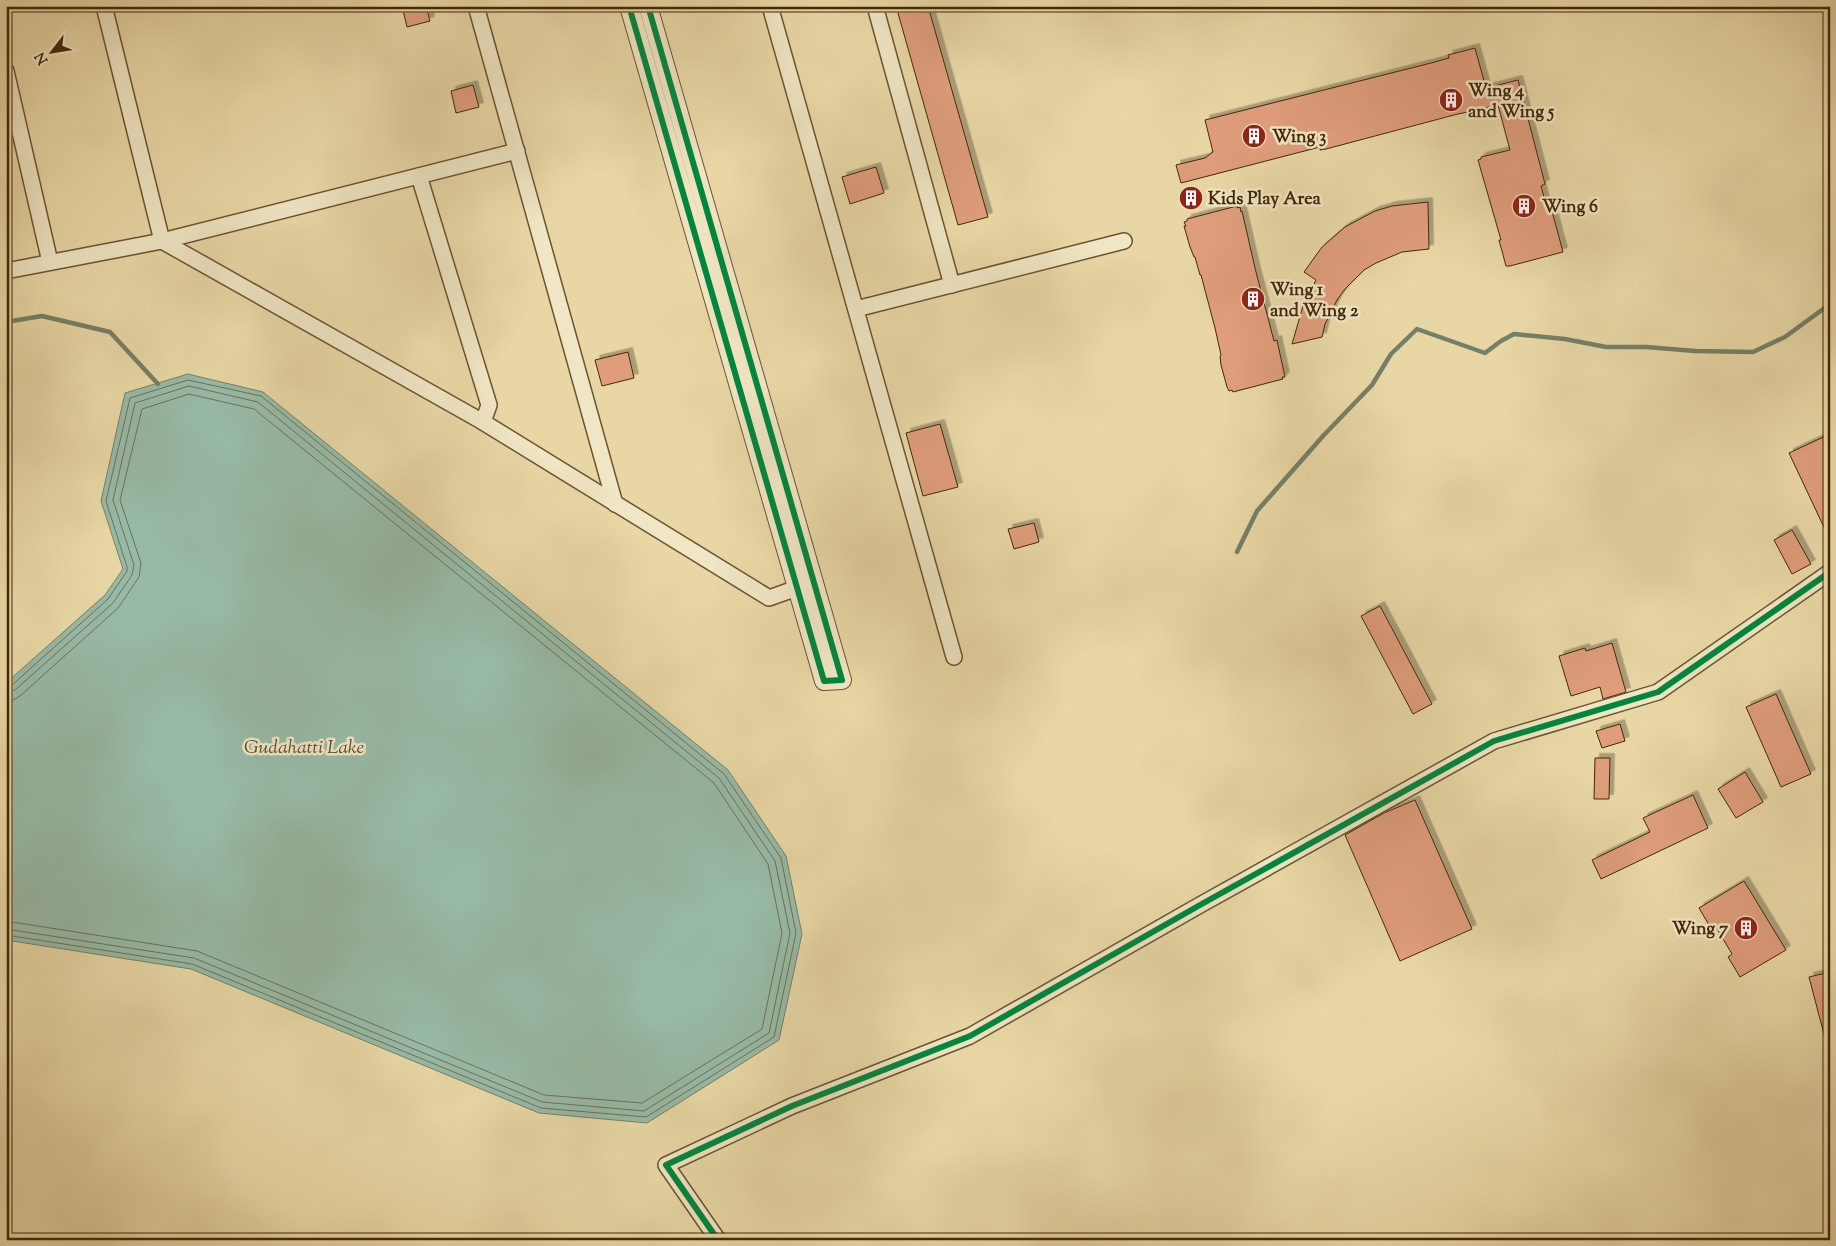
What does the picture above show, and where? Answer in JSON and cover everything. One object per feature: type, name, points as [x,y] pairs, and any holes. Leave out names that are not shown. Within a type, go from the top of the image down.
[{"type":"street","points":[[104,6],[162,241],[483,422],[769,598],[797,588]]},
{"type":"street","points":[[476,6],[615,504]]},
{"type":"street","points":[[629,6],[824,681],[842,680],[648,6]]},
{"type":"street","points":[[770,6],[954,657]]},
{"type":"street","points":[[875,6],[952,284]]},
{"type":"street","points":[[6,71],[50,262]]},
{"type":"street","points":[[6,271],[162,241],[516,151]]},
{"type":"street","points":[[419,176],[489,405],[483,422]]},
{"type":"street","points":[[856,309],[1124,241]]},
{"type":"street","points":[[718,1240],[666,1165],[792,1106],[970,1036],[1494,741],[1658,692],[1830,572]]},
{"type":"water","name":"Gudahatti Lake","points":[[188,374],[263,392],[728,770],[786,856],[802,934],[779,1040],[647,1123],[539,1113],[191,969],[6,940],[6,683],[105,595],[123,569],[101,501],[125,393]]},
{"type":"building","points":[[402,6],[426,6],[430,21],[407,27]]},
{"type":"building","points":[[896,6],[928,6],[988,217],[958,225]]},
{"type":"building","points":[[1475,48],[1486,88],[1518,80],[1545,184],[1541,186],[1548,213],[1552,211],[1563,252],[1506,266],[1499,240],[1501,240],[1478,160],[1481,157],[1510,150],[1498,105],[1326,149],[1320,150],[1320,147],[1181,183],[1176,165],[1205,158],[1213,152],[1205,120],[1431,63],[1449,58],[1448,55]]},
{"type":"building","points":[[473,85],[479,107],[456,113],[451,91]]},
{"type":"building","points":[[876,167],[884,193],[850,204],[842,177]]},
{"type":"building","points":[[1428,202],[1429,249],[1402,252],[1364,270],[1337,300],[1325,324],[1322,337],[1292,344],[1303,306],[1316,280],[1304,272],[1322,247],[1345,227],[1375,211],[1392,206]]},
{"type":"building","name":"Wing 1 and Wing 2","points":[[1237,206],[1242,211],[1255,268],[1274,341],[1277,340],[1285,377],[1233,392],[1232,390],[1229,391],[1227,387],[1215,328],[1184,222],[1187,219]]},
{"type":"building","points":[[628,352],[634,378],[602,386],[595,360]]},
{"type":"building","points":[[940,424],[958,487],[923,496],[906,433]]},
{"type":"building","points":[[1830,434],[1830,540],[1789,453]]},
{"type":"building","points":[[1034,523],[1039,542],[1014,549],[1008,529]]},
{"type":"building","points":[[1792,530],[1811,564],[1792,574],[1774,540]]},
{"type":"building","points":[[1380,606],[1432,704],[1413,714],[1361,616]]},
{"type":"building","points":[[1612,643],[1626,692],[1603,699],[1600,687],[1571,696],[1559,656],[1585,648],[1586,651]]},
{"type":"building","points":[[1776,694],[1811,774],[1781,787],[1746,707]]},
{"type":"building","points":[[1620,724],[1625,741],[1602,748],[1596,731]]},
{"type":"building","points":[[1595,758],[1610,758],[1609,799],[1594,799]]},
{"type":"building","points":[[1745,772],[1763,802],[1736,818],[1718,789]]},
{"type":"building","points":[[1693,795],[1708,828],[1601,879],[1592,860],[1650,832],[1643,818]]},
{"type":"building","points":[[1415,800],[1472,929],[1400,961],[1345,835],[1384,813]]},
{"type":"building","name":"Wing 7","points":[[1744,881],[1786,950],[1740,977],[1728,957],[1732,954],[1716,927],[1712,930],[1699,908]]},
{"type":"building","points":[[1830,972],[1830,1042],[1826,1042],[1809,977]]},
{"type":"waterway","points":[[1237,552],[1257,511],[1323,436],[1372,385],[1391,354],[1417,329],[1485,353],[1514,334],[1565,339],[1606,347],[1753,352],[1785,337],[1830,304]]},
{"type":"waterway","points":[[6,322],[42,316],[110,332],[158,384]]},
{"type":"cycle path","points":[[629,6],[824,681],[842,680],[648,6]]},
{"type":"cycle path","points":[[718,1240],[666,1165],[792,1106],[970,1036],[1494,741],[1658,692],[1830,572]]},
{"type":"place","name":"Wing 4 and Wing 5","points":[[1451,100]]},
{"type":"place","name":"Wing 3","points":[[1254,136]]},
{"type":"place","name":"Kids Play Area","points":[[1191,198]]},
{"type":"place","name":"Wing 6","points":[[1524,206]]},
{"type":"place","name":"Wing 1 and Wing 2","points":[[1253,299]]},
{"type":"place","name":"Wing 7","points":[[1746,928]]}]
